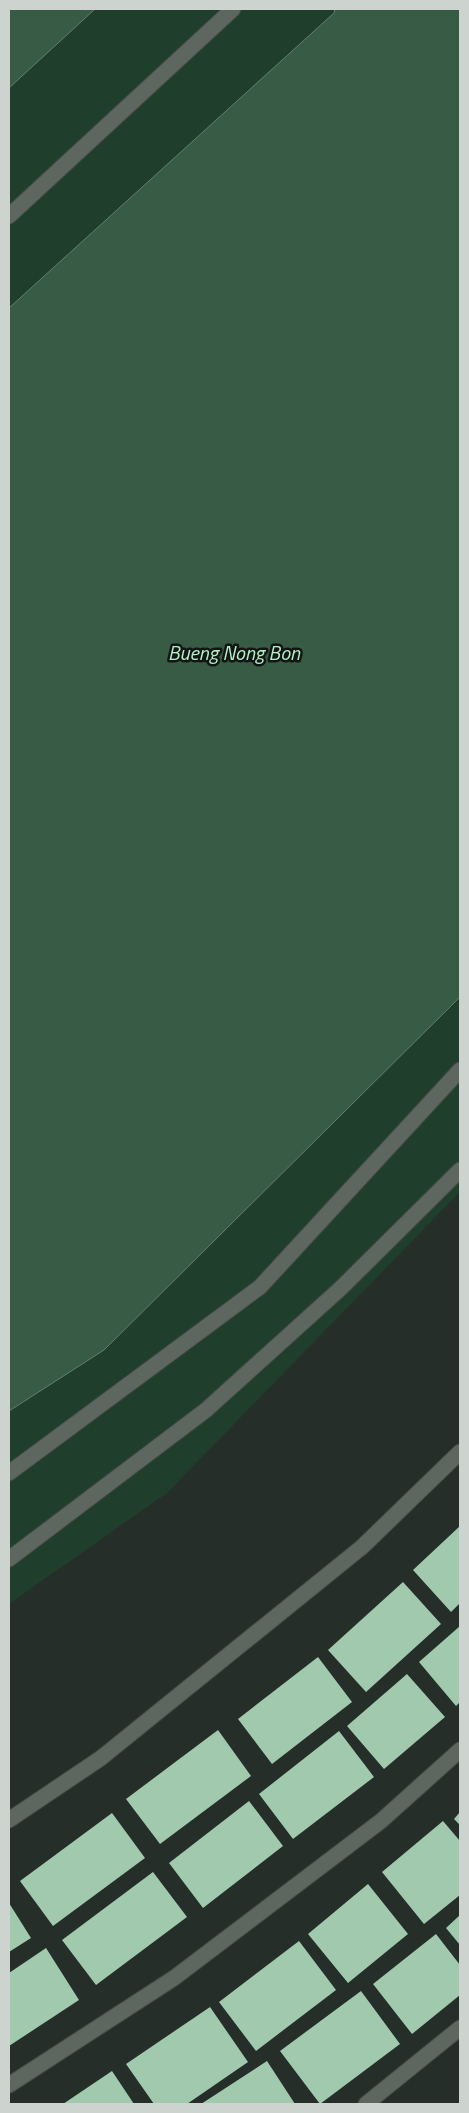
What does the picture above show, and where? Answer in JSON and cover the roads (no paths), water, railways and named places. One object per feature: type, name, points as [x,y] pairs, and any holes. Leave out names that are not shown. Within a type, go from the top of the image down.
[{"type":"street","points":[[9,216],[233,9]]},
{"type":"street","points":[[9,1473],[260,1287],[460,1070]]},
{"type":"street","points":[[9,1559],[206,1410],[341,1288],[460,1170]]},
{"type":"street","points":[[9,1820],[101,1758],[355,1553],[460,1452]]},
{"type":"street","points":[[9,2085],[174,1978],[381,1821],[460,1750]]},
{"type":"street","points":[[366,2104],[460,2028]]},
{"type":"water","points":[[9,9],[95,9],[9,88]]},
{"type":"water","name":"Bueng Nong Bon","points":[[335,9],[460,9],[460,997],[104,1350],[9,1411],[9,308],[334,13]]}]
